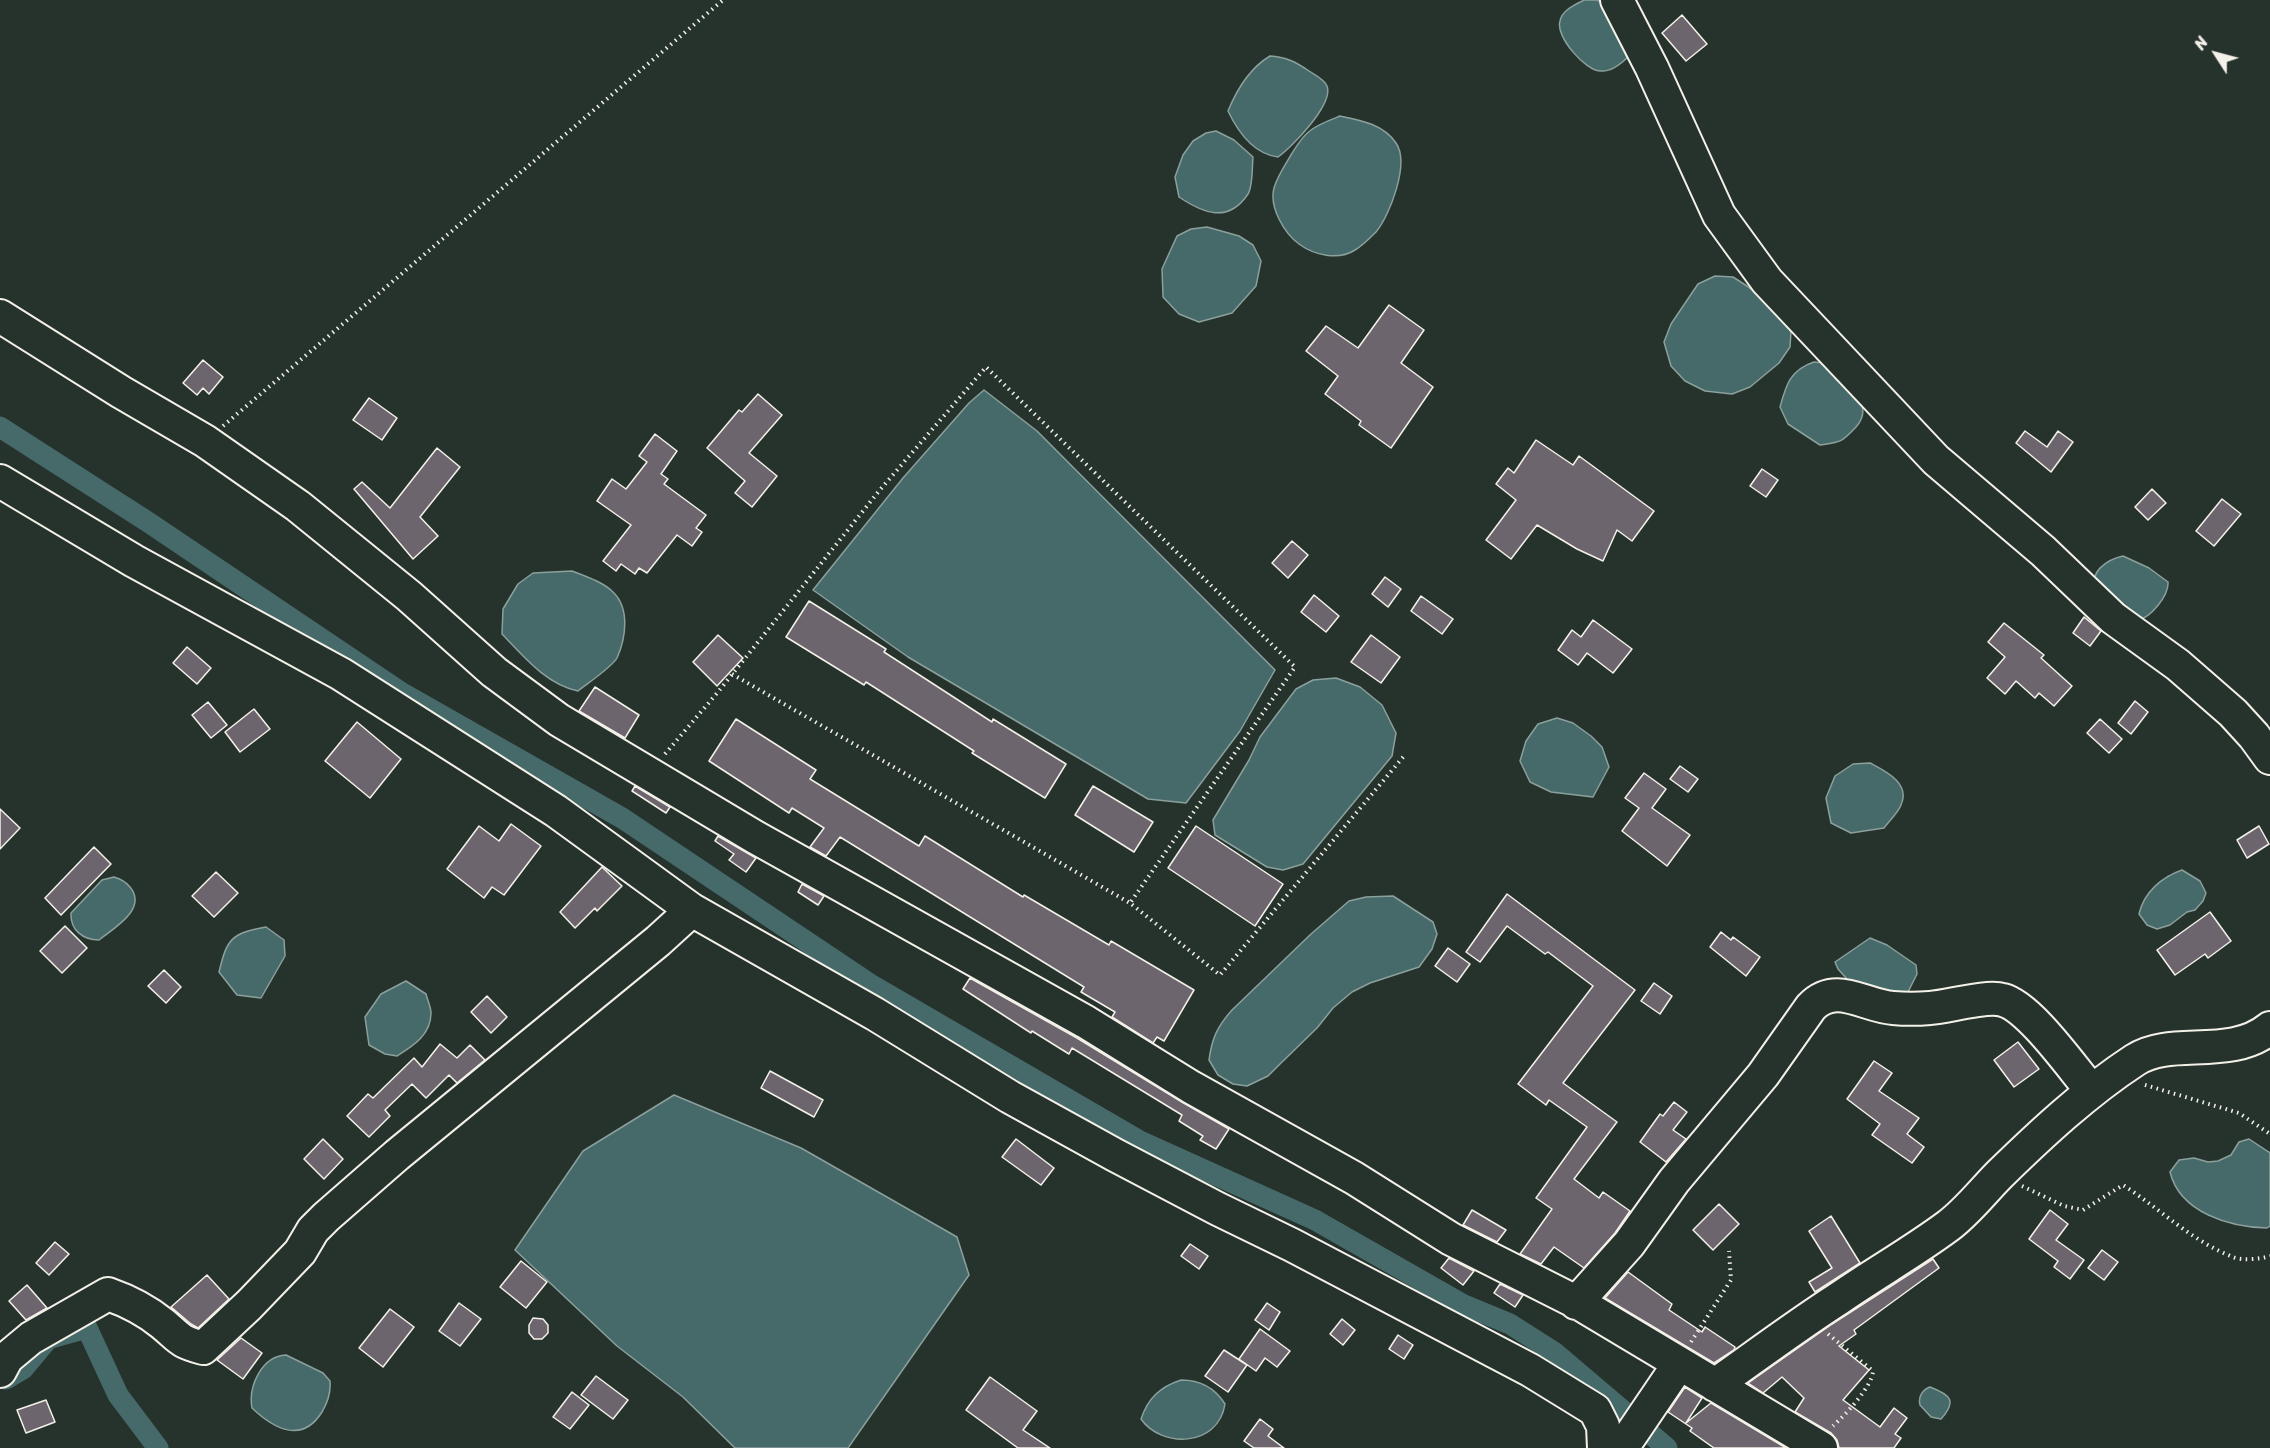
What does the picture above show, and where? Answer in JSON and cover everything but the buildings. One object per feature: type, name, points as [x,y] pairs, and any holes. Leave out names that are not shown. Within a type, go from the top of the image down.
[{"type":"street","points":[[1617,0],[1652,68],[1719,215],[1767,281],[1936,460],[2043,551],[2113,618],[2178,665],[2233,713],[2270,758]]},
{"type":"street","points":[[0,316],[121,392],[205,441],[298,506],[369,562],[494,672],[559,720],[755,837],[1086,1022],[1191,1087],[1354,1178],[1450,1239],[1576,1303],[1715,1385],[1823,1436]]},
{"type":"street","points":[[0,481],[134,561],[341,674],[556,811],[692,910],[875,1014],[1010,1097],[1115,1155],[1530,1370],[1595,1410],[1603,1426],[1604,1448]]},
{"type":"street","points":[[0,1371],[7,1358],[31,1338],[108,1294],[126,1300],[146,1312],[182,1342],[203,1348],[300,1252],[313,1230],[326,1217],[397,1155],[658,941],[692,910]]},
{"type":"street","points":[[1576,1303],[1629,1244],[1674,1181],[1763,1075],[1811,1007],[1820,998],[1838,994],[1891,1008],[1930,1008],[2002,999],[2022,1011],[2039,1028],[2092,1091]]},
{"type":"street","points":[[1715,1385],[1810,1317],[1950,1225],[2000,1174],[2092,1091],[2138,1058],[2164,1050],[2240,1044],[2270,1028]]},
{"type":"street","points":[[1622,1448],[1678,1364]]},
{"type":"path","points":[[205,441],[723,0]]},
{"type":"path","points":[[649,772],[732,674],[879,491],[986,367],[1295,667],[1130,903]]},
{"type":"path","points":[[732,674],[1130,903],[1220,975],[1404,756]]},
{"type":"path","points":[[2117,1072],[2155,1089],[2239,1113],[2270,1134]]},
{"type":"path","points":[[2000,1174],[2064,1206],[2084,1210],[2122,1185],[2145,1199],[2179,1227],[2235,1258],[2270,1256]]},
{"type":"path","points":[[1678,1364],[1731,1280],[1729,1251]]},
{"type":"path","points":[[1810,1317],[1873,1371],[1865,1389],[1823,1436]]},
{"type":"water","points":[[1584,0],[1600,2],[1619,30],[1629,56],[1612,69],[1601,71],[1587,65],[1573,52],[1562,35],[1561,17],[1569,8]]},
{"type":"water","points":[[1270,56],[1295,63],[1319,77],[1327,86],[1327,94],[1318,114],[1302,135],[1278,157],[1261,152],[1254,147],[1237,127],[1228,111],[1245,80]]},
{"type":"water","points":[[1340,116],[1371,124],[1385,131],[1396,143],[1401,163],[1392,202],[1376,232],[1355,250],[1334,256],[1319,254],[1293,239],[1279,219],[1273,195],[1279,175],[1302,138],[1318,126]]},
{"type":"water","points":[[1216,131],[1234,140],[1253,157],[1252,181],[1248,194],[1232,209],[1215,213],[1197,208],[1179,197],[1175,177],[1183,155],[1193,141],[1206,133]]},
{"type":"water","points":[[1207,227],[1239,236],[1253,245],[1261,261],[1256,286],[1232,313],[1199,322],[1179,314],[1163,297],[1162,269],[1177,236],[1191,229]]},
{"type":"water","points":[[1715,276],[1733,277],[1747,286],[1783,315],[1791,331],[1790,347],[1779,363],[1750,387],[1732,394],[1705,391],[1685,381],[1671,366],[1664,342],[1671,324],[1698,284]]},
{"type":"water","points":[[1814,362],[1825,363],[1848,384],[1860,400],[1863,409],[1862,418],[1856,427],[1844,439],[1837,442],[1820,445],[1788,424],[1780,407],[1790,379],[1799,369]]},
{"type":"water","points":[[984,390],[1037,431],[1275,670],[1240,731],[1186,803],[1148,799],[908,657],[813,590],[903,478],[969,403]]},
{"type":"water","points":[[2123,556],[2149,568],[2168,582],[2165,594],[2158,606],[2138,620],[2108,599],[2096,584],[2095,578],[2100,568],[2111,560]]},
{"type":"water","points":[[572,571],[599,582],[613,592],[622,606],[625,624],[623,642],[617,658],[578,691],[546,676],[502,634],[503,609],[518,584],[533,573]]},
{"type":"water","points":[[1336,678],[1360,687],[1382,705],[1396,733],[1392,756],[1303,864],[1283,870],[1267,867],[1215,835],[1213,820],[1260,737],[1296,689],[1313,680]]},
{"type":"water","points":[[1557,718],[1573,723],[1602,747],[1609,767],[1593,797],[1551,792],[1530,782],[1520,761],[1526,741],[1538,724]]},
{"type":"water","points":[[1870,763],[1900,784],[1903,797],[1901,805],[1884,828],[1851,833],[1831,823],[1826,798],[1835,776],[1853,764]]},
{"type":"water","points":[[2182,870],[2200,881],[2206,893],[2203,901],[2195,910],[2187,912],[2170,925],[2157,929],[2147,925],[2139,914],[2145,899],[2161,881]]},
{"type":"water","points":[[114,877],[130,887],[135,903],[132,910],[120,924],[99,940],[83,936],[75,929],[71,913],[102,880]]},
{"type":"water","points":[[1393,896],[1433,922],[1437,934],[1432,949],[1419,967],[1370,983],[1352,992],[1333,1008],[1317,1028],[1268,1076],[1247,1086],[1233,1084],[1218,1075],[1209,1060],[1210,1052],[1216,1033],[1232,1010],[1349,901],[1366,897]]},
{"type":"water","points":[[266,927],[284,940],[285,956],[261,998],[237,995],[219,972],[225,952],[232,939],[238,935]]},
{"type":"water","points":[[1870,938],[1887,945],[1916,965],[1917,974],[1906,996],[1857,990],[1838,969],[1835,962]]},
{"type":"water","points":[[406,981],[426,994],[431,1011],[428,1028],[420,1039],[397,1056],[385,1054],[369,1045],[365,1017],[381,994]]},
{"type":"water","points":[[674,1095],[801,1148],[957,1237],[969,1275],[848,1448],[735,1448],[683,1397],[617,1346],[515,1250],[583,1151]]},
{"type":"water","points":[[2249,1139],[2270,1153],[2270,1226],[2267,1228],[2238,1225],[2208,1215],[2184,1198],[2170,1172],[2179,1160],[2194,1158],[2208,1162],[2218,1161],[2231,1155],[2239,1142]]},
{"type":"water","points":[[286,1355],[323,1373],[330,1381],[329,1397],[322,1412],[306,1428],[297,1430],[279,1427],[252,1408],[252,1391],[258,1374],[270,1361]]},
{"type":"water","points":[[1181,1380],[1206,1386],[1225,1404],[1220,1418],[1212,1429],[1201,1436],[1175,1439],[1150,1428],[1141,1419],[1147,1405],[1156,1394]]},
{"type":"water","points":[[1930,1387],[1943,1393],[1949,1399],[1949,1408],[1941,1419],[1931,1417],[1920,1405],[1921,1394]]},
{"type":"waterway","points":[[0,427],[148,522],[402,693],[622,818],[870,984],[1140,1141],[1315,1220],[1464,1305],[1510,1324],[1554,1352],[1667,1448]]},
{"type":"waterway","points":[[6,1379],[23,1369],[48,1339],[87,1328],[118,1395],[158,1448]]}]
